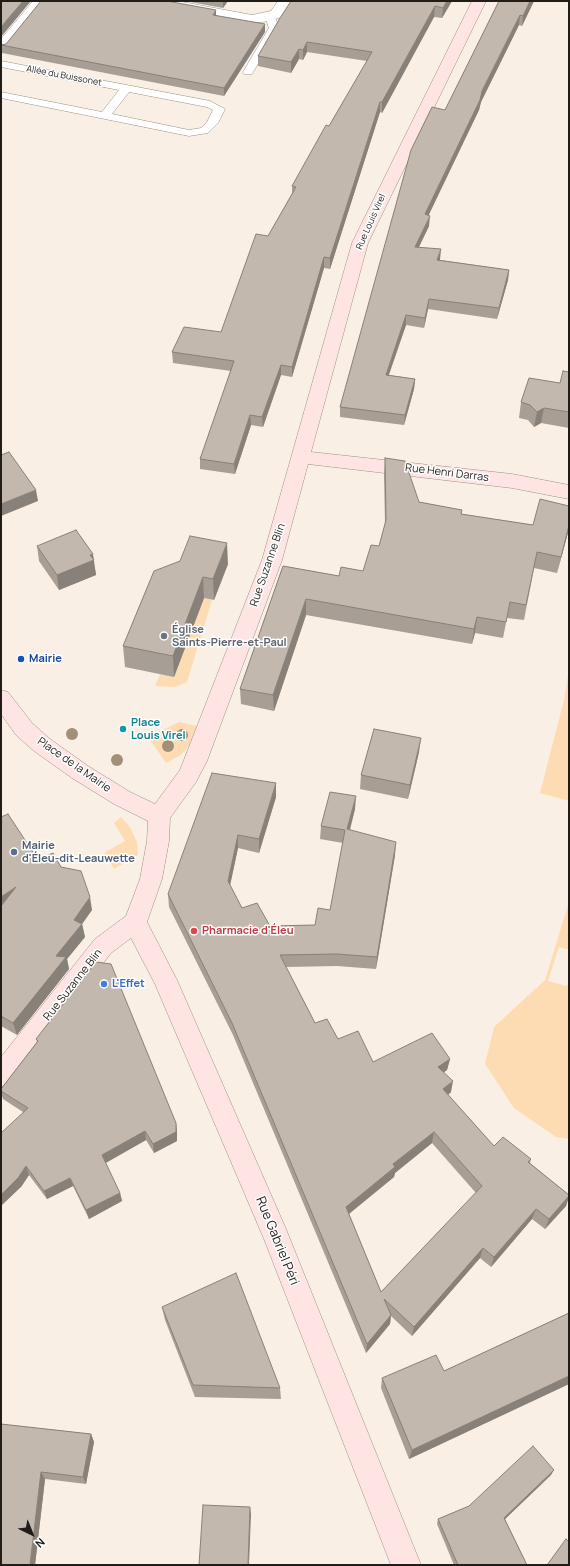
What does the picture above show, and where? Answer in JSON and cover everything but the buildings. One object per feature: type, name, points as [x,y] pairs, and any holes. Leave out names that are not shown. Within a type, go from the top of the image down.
[{"type":"street","points":[[1,48],[41,1]]},
{"type":"street","points":[[154,1],[252,19],[270,17],[276,14],[285,1]]},
{"type":"street","name":"Rue Louis Virel","points":[[300,457],[360,243],[479,1]]},
{"type":"street","name":"Rue Henri Darras","points":[[300,457],[512,481],[569,492]]},
{"type":"street","name":"Rue Suzanne Blin","points":[[159,816],[188,776],[196,761],[272,560],[300,457]]},
{"type":"street","name":"Place de la Mairie","points":[[1,698],[24,729],[42,744],[80,772],[122,798],[159,816]]},
{"type":"street","points":[[135,922],[151,879],[159,816]]},
{"type":"street","name":"Rue Suzanne Blin","points":[[1,1076],[103,946],[135,922]]},
{"type":"street","name":"Rue Gabriel Péri","points":[[135,922],[165,980],[277,1238],[406,1565]]},
{"type":"lane","points":[[248,72],[274,28],[270,17]]},
{"type":"lane","name":"Allée du Buissonet","points":[[1,64],[210,104],[219,109],[212,122],[204,131],[189,133],[1,95]]},
{"type":"lane","points":[[105,115],[126,88]]},
{"type":"shaded area","points":[[201,597],[212,600],[187,682],[175,687],[155,686],[160,674],[174,676]]},
{"type":"shaded area","points":[[569,669],[569,801],[540,793],[564,700]]},
{"type":"shaded area","points":[[179,722],[201,727],[193,741],[181,755],[166,763],[148,737]]},
{"type":"shaded area","points":[[121,817],[130,827],[137,842],[138,855],[114,869],[104,853],[125,841],[114,823]]},
{"type":"shaded area","points":[[569,902],[569,950],[559,947],[548,981],[567,986],[569,981],[569,1139],[556,1137],[514,1108],[485,1064],[494,1027],[545,980]]},
{"type":"place","name":"Église Saints-Pierre-et-Paul","points":[[164,636]]},
{"type":"place","name":"Mairie","points":[[21,659]]},
{"type":"place","name":"Place Louis Virel","points":[[123,729]]},
{"type":"place","name":"Mairie d'Éleu-dit-Leauwette","points":[[14,852]]},
{"type":"place","name":"Pharmacie d'Éleu","points":[[194,931]]},
{"type":"place","name":"L'Effet","points":[[104,984]]}]
